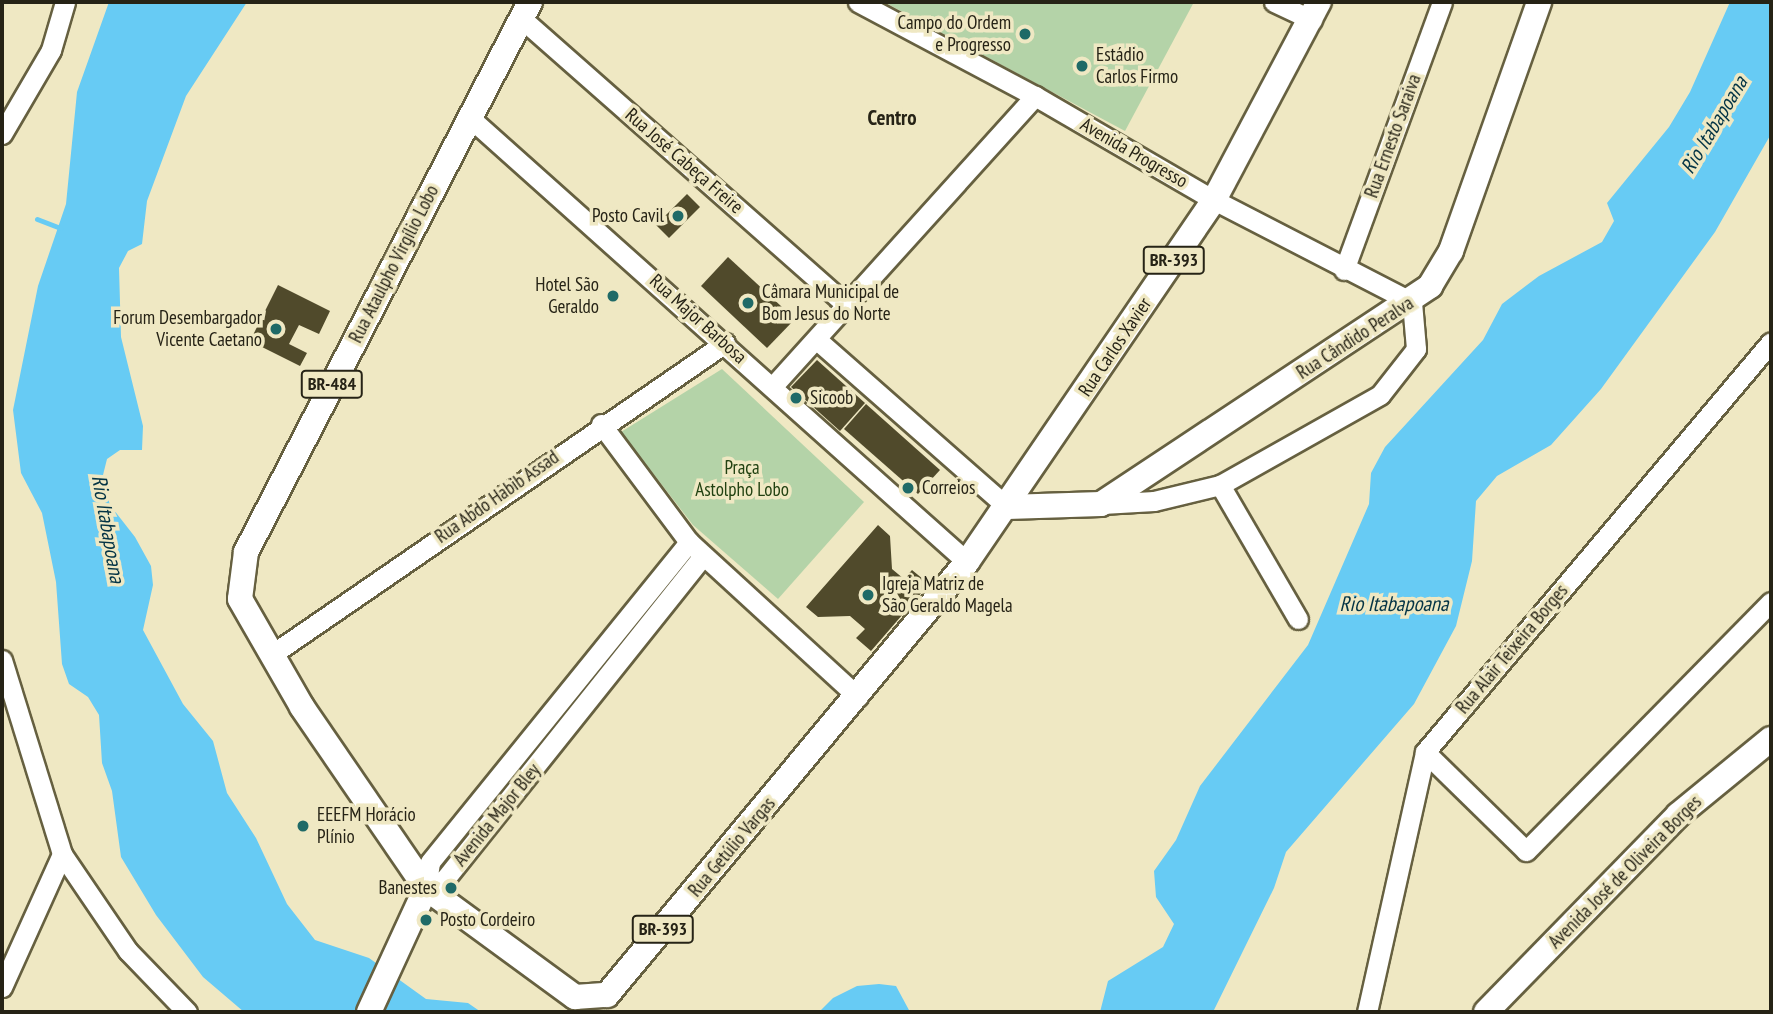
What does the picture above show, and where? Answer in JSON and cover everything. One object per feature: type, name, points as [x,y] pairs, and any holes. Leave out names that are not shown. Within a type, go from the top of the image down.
[{"type":"main road","name":"Rua Cândido Peralva","points":[[1101,504],[1412,302],[1430,286],[1451,251],[1539,2]]},
{"type":"main road","name":"Rua Ataulpho Virgílio Lobo","points":[[426,888],[271,654],[240,599],[246,552],[526,10]]},
{"type":"main road","name":"Rua Carlos Xavier","points":[[1007,507],[1214,200],[1316,11]]},
{"type":"main road","points":[[1007,507],[1101,504]]},
{"type":"main road","name":"BR-393","points":[[967,562],[1007,507]]},
{"type":"main road","name":"Rua Getúlio Vargas","points":[[426,888],[575,997],[607,995],[858,697],[967,562]]},
{"type":"main road","name":"Avenida José de Oliveira Borges","points":[[1486,1012],[1678,815],[1771,739]]},
{"type":"main road","points":[[369,1012],[426,888]]},
{"type":"street","points":[[2,134],[51,50],[65,2]]},
{"type":"street","name":"Avenida Progresso","points":[[858,2],[1035,96],[1214,200],[1344,270],[1412,302]]},
{"type":"street","points":[[1274,2],[1316,11]]},
{"type":"street","name":"Rua Ernesto Saraiva","points":[[1344,270],[1442,2]]},
{"type":"street","name":"Rua José Cabeça Freire","points":[[526,10],[848,305]]},
{"type":"street","points":[[774,386],[1035,96]]},
{"type":"street","name":"Rua Major Barbosa","points":[[469,117],[774,386],[967,562]]},
{"type":"street","points":[[1101,504],[1154,501],[1220,485],[1380,396],[1416,349],[1412,302]]},
{"type":"street","points":[[816,339],[1007,507]]},
{"type":"street","name":"Rua Alair Teixeira Borges","points":[[1367,1012],[1425,752],[1771,342]]},
{"type":"street","name":"Rua Abdo Habib Assad","points":[[271,654],[601,424],[725,343]]},
{"type":"street","points":[[601,424],[689,542],[858,697]]},
{"type":"street","points":[[1220,485],[1298,619]]},
{"type":"street","name":"Avenida Major Bley","points":[[426,888],[430,862],[689,542]]},
{"type":"street","name":"Avenida Major Bley","points":[[426,888],[445,879],[704,556]]},
{"type":"street","points":[[1425,752],[1526,850],[1771,602]]},
{"type":"street","points":[[2,660],[8,707],[62,854],[128,951],[187,1012]]},
{"type":"street","points":[[2,987],[62,854]]},
{"type":"green space","name":"Estádio Carlos Firmo","points":[[884,2],[1194,2],[1125,131]]},
{"type":"green space","name":"Praça Astolpho Lobo","points":[[722,369],[864,502],[778,599],[693,525],[621,432]]},
{"type":"water","name":"Rio Itabapoana","points":[[109,2],[247,2],[186,96],[147,201],[142,244],[128,251],[119,268],[121,337],[143,426],[142,450],[120,450],[107,459],[102,479],[110,505],[135,537],[151,566],[153,585],[143,630],[183,704],[213,741],[227,793],[256,838],[287,904],[315,940],[369,958],[426,999],[468,1003],[481,1012],[244,1012],[203,977],[156,915],[121,857],[112,791],[102,763],[99,715],[88,697],[69,684],[62,664],[56,582],[42,513],[21,473],[13,410],[38,286],[66,204],[77,92]]},
{"type":"water","name":"Rio Itabapoana","points":[[1730,2],[1771,2],[1771,134],[1715,232],[1601,389],[1551,445],[1497,476],[1476,501],[1472,561],[1456,626],[1414,704],[1286,852],[1274,888],[1213,1012],[1100,1012],[1108,981],[1163,947],[1174,924],[1156,897],[1154,871],[1176,840],[1200,786],[1308,645],[1369,504],[1371,473],[1385,447],[1483,340],[1502,304],[1539,276],[1602,242],[1614,221],[1607,203],[1669,127],[1690,92]]},
{"type":"water","points":[[857,986],[896,986],[910,1012],[819,1012],[833,998]]},
{"type":"building","name":"Posto Cavil","points":[[687,194],[700,207],[669,238],[656,225]]},
{"type":"building","name":"Câmara Municipal de Bom Jesus do Norte","points":[[728,257],[795,319],[767,348],[701,286]]},
{"type":"building","name":"Forum Desembargador Vicente Caetano","points":[[278,285],[330,311],[319,334],[299,325],[289,344],[307,353],[300,366],[250,341]]},
{"type":"building","points":[[817,360],[865,403],[840,431],[791,387]]},
{"type":"building","points":[[866,404],[940,470],[918,494],[844,429]]},
{"type":"building","name":"Igreja Matriz de São Geraldo Magela","points":[[878,525],[890,536],[892,569],[904,579],[912,570],[929,584],[871,651],[856,638],[865,629],[850,616],[818,617],[806,607]]},
{"type":"waterway","points":[[37,219],[60,228]]},
{"type":"place","name":"Campo do Ordem e Progresso","points":[[1025,34]]},
{"type":"place","name":"Estádio Carlos Firmo","points":[[1082,66]]},
{"type":"place","name":"Posto Cavil","points":[[678,216]]},
{"type":"place","name":"Hotel São Geraldo","points":[[613,296]]},
{"type":"place","name":"Câmara Municipal de Bom Jesus do Norte","points":[[748,303]]},
{"type":"place","name":"Forum Desembargador Vicente Caetano","points":[[276,329]]},
{"type":"place","name":"Sicoob","points":[[796,398]]},
{"type":"place","name":"Correios","points":[[908,488]]},
{"type":"place","name":"Igreja Matriz de São Geraldo Magela","points":[[868,595]]},
{"type":"place","name":"EEEFM Horácio Plínio","points":[[303,826]]},
{"type":"place","name":"Banestes","points":[[451,888]]},
{"type":"place","name":"Posto Cordeiro","points":[[426,920]]},
{"type":"district","name":"Centro","points":[[892,118]]}]
